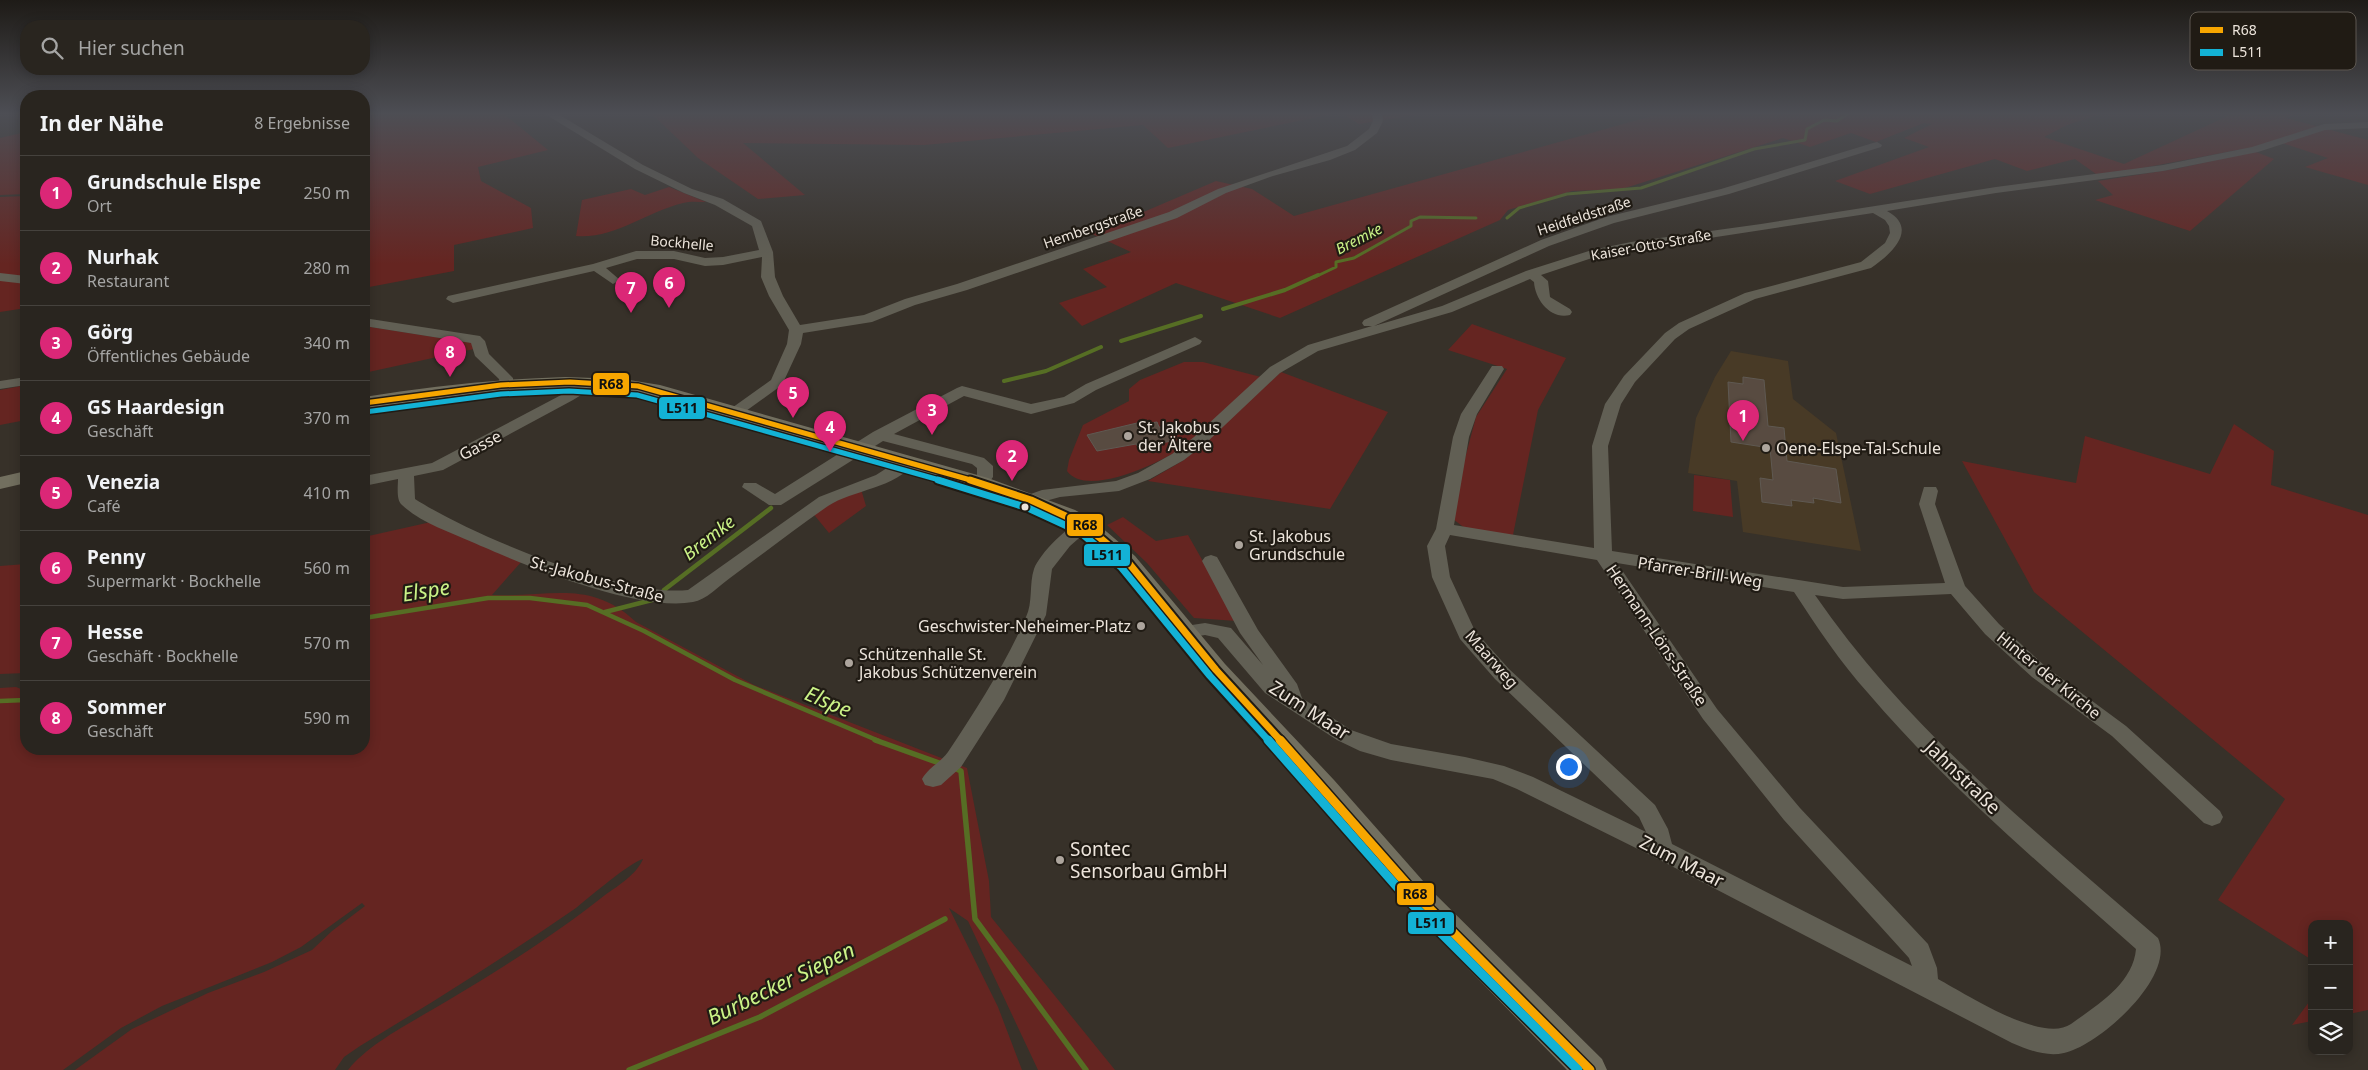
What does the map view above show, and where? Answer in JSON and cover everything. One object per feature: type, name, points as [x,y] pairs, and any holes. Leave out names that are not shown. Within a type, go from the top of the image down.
[{"type":"main road","points":[[370,401],[417,393],[506,386],[585,383],[628,384],[653,389],[980,483],[1031,500],[1085,525],[1127,561],[1216,670],[1324,788],[1420,900],[1590,1070]]},
{"type":"main road","points":[[0,483],[20,478]]},
{"type":"street","points":[[635,164],[688,191],[719,202],[757,224],[767,252],[768,277],[776,296],[796,330],[794,344],[777,382],[734,413]]},
{"type":"street","name":"Hembergstraße","points":[[796,330],[867,319],[910,302],[962,287],[1173,215],[1230,188],[1303,164]]},
{"type":"street","name":"Heidfeldstraße","points":[[1340,338],[1370,322],[1545,243],[1610,220],[1726,192],[1816,164]]},
{"type":"street","name":"Kaiser-Otto-Straße","points":[[1031,500],[1042,495],[1060,492],[1119,486],[1144,476],[1178,457],[1200,440],[1275,370],[1312,348],[1340,338],[1447,309],[1531,274],[1592,254],[1631,246],[1762,228],[2052,181],[2184,164]]},
{"type":"street","name":"Hermann-Löns-Straße","points":[[1874,209],[1891,219],[1896,231],[1891,245],[1880,257],[1866,265],[1750,296],[1684,326],[1670,336],[1628,379],[1613,404],[1600,446],[1603,556],[1710,714],[1792,814],[1919,952],[1926,968],[1925,987]]},
{"type":"street","name":"Bockhelle","points":[[453,299],[647,254],[674,256],[704,262],[723,261],[767,252]]},
{"type":"street","points":[[596,267],[613,280]]},
{"type":"street","points":[[1531,274],[1541,281],[1540,293],[1544,299],[1564,312]]},
{"type":"street","points":[[0,277],[20,279]]},
{"type":"street","points":[[370,323],[475,339],[478,341],[482,356],[506,378],[506,386]]},
{"type":"street","points":[[750,487],[775,501],[879,435],[962,391],[1031,409],[1069,400],[1091,387],[1195,341]]},
{"type":"street","name":"Maarweg","points":[[1497,369],[1469,414],[1461,437],[1445,529],[1436,546],[1441,577],[1467,634],[1502,674],[1647,812],[1657,829],[1662,850]]},
{"type":"street","points":[[0,385],[20,382]]},
{"type":"street","name":"Gasse","points":[[370,480],[430,469],[446,463],[568,397],[585,383]]},
{"type":"street","points":[[879,435],[978,460],[985,466],[986,472],[980,483]]},
{"type":"street","name":"St.-Jakobus-Straße","points":[[406,474],[406,498],[411,504],[505,550],[524,558],[609,584],[668,599],[686,599],[817,506],[882,479],[907,462]]},
{"type":"street","name":"Hinter der Kirche","points":[[1930,491],[1927,504],[1956,588],[1992,629],[2039,672],[2119,730],[2212,817]]},
{"type":"street","points":[[942,770],[997,695],[1037,616],[1043,569],[1050,557],[1064,542],[1085,525]]},
{"type":"street","name":"Pfarrer-Brill-Weg","points":[[1445,529],[1801,588],[1843,593],[1956,588]]},
{"type":"street","points":[[1211,561],[1250,633],[1290,689],[1293,703]]},
{"type":"street","name":"Jahnstraße","points":[[1801,588],[1823,625],[1851,662],[1893,710],[1978,793],[2149,945]]},
{"type":"street","name":"Zum Maar","points":[[1186,632],[1205,629],[1224,633],[1238,652],[1272,688],[1344,735],[1367,745],[1496,772],[1525,783],[1662,850],[1925,987],[2021,1035],[2036,1040],[2064,1041],[2074,1038],[2129,994],[2141,978],[2149,959],[2149,945]]},
{"type":"shaded area","points":[[0,164],[20,164],[20,194],[0,195]]},
{"type":"shaded area","points":[[370,164],[491,164],[478,167],[481,181],[531,208],[533,228],[454,245],[454,271],[370,287]]},
{"type":"shaded area","points":[[707,164],[768,164],[805,195],[758,199]]},
{"type":"shaded area","points":[[1480,164],[1701,164],[1622,189],[1572,191],[1508,210],[1500,220],[1280,318],[1176,283],[1082,326],[1059,303],[1107,287],[1083,269],[1131,252],[1092,234],[1216,181],[1252,189],[1294,216]]},
{"type":"shaded area","points":[[1882,164],[1977,164],[1870,194],[1835,181]]},
{"type":"shaded area","points":[[2008,164],[2055,164],[2027,171]]},
{"type":"shaded area","points":[[2082,164],[2164,164],[2137,169],[2096,174]]},
{"type":"shaded area","points":[[2199,164],[2268,164],[2190,231],[2095,200],[2113,195],[2098,181]]},
{"type":"shaded area","points":[[2313,164],[2368,164],[2368,185],[2305,167]]},
{"type":"shaded area","points":[[669,187],[706,202],[683,203],[617,229],[590,236],[576,236],[582,200],[631,189],[645,195]]},
{"type":"shaded area","points":[[20,196],[20,309],[0,312],[0,197]]},
{"type":"shaded area","points":[[1472,324],[1566,358],[1538,410],[1513,535],[1466,529],[1453,519],[1460,477],[1476,417],[1507,369],[1448,350]]},
{"type":"shaded area","points":[[370,327],[473,343],[474,349],[370,372]]},
{"type":"shaded area","name":"Oene-Elspe-Tal-Schule","points":[[1731,351],[1788,361],[1793,399],[1836,433],[1861,551],[1743,532],[1737,481],[1688,473],[1696,418],[1715,377]]},
{"type":"shaded area","points":[[1184,362],[1203,362],[1261,377],[1208,429],[1191,443],[1165,458],[1129,474],[1110,479],[1092,481],[1077,479],[1067,471],[1069,460],[1083,425],[1129,401],[1129,389],[1140,380]]},
{"type":"shaded area","points":[[1281,372],[1388,412],[1330,509],[1148,481],[1184,460]]},
{"type":"shaded area","points":[[20,386],[20,421],[0,425],[0,390]]},
{"type":"shaded area","points":[[2234,424],[2274,451],[2271,485],[2368,515],[2368,1010],[2353,1013],[2353,920],[2308,920],[2308,957],[2218,900],[2285,799],[2034,592],[1962,461],[2076,483],[2085,436],[2210,474]]},
{"type":"shaded area","points":[[1694,475],[1730,480],[1733,517],[1693,511]]},
{"type":"shaded area","points":[[861,489],[866,506],[829,533],[811,511]]},
{"type":"shaded area","points":[[1123,517],[1156,541],[1188,535],[1237,621],[1194,618],[1147,563],[1107,525]]},
{"type":"shaded area","points":[[431,522],[522,561],[492,595],[568,593],[602,600],[619,608],[636,622],[754,685],[967,768],[989,881],[991,917],[1115,1070],[1038,1070],[968,921],[949,908],[998,1007],[1022,1070],[348,1070],[368,1050],[381,1041],[528,951],[567,924],[627,879],[643,859],[610,880],[576,908],[523,944],[360,1046],[344,1057],[335,1070],[75,1070],[132,1029],[208,993],[264,972],[312,950],[332,931],[365,906],[362,903],[301,947],[272,962],[162,1006],[121,1028],[63,1070],[0,1070],[0,688],[20,689],[20,755],[370,755],[370,536]]},
{"type":"shaded area","points":[[20,564],[20,673],[0,674],[0,566]]},
{"type":"shaded area","points":[[2308,1003],[2308,1022],[2292,1025]]},
{"type":"building","points":[[1743,377],[1764,380],[1768,426],[1784,428],[1787,461],[1836,469],[1841,503],[1813,498],[1814,503],[1791,500],[1792,506],[1762,502],[1760,478],[1773,480],[1770,448],[1731,442],[1728,382],[1743,384]]},
{"type":"building","name":"St. Jakobus der Ältere","points":[[1141,422],[1143,424],[1157,422],[1159,427],[1165,428],[1172,441],[1138,447],[1136,444],[1097,451],[1087,435]]},
{"type":"waterway","name":"Bremke","points":[[1507,218],[1519,208],[1567,194],[1641,188],[1711,164]]},
{"type":"waterway","name":"Bremke","points":[[1315,277],[1336,267],[1336,262],[1354,258],[1411,226],[1411,221],[1420,217],[1476,218]]},
{"type":"waterway","name":"Bremke","points":[[1223,309],[1285,290],[1318,275]]},
{"type":"waterway","name":"Bremke","points":[[1121,341],[1201,316]]},
{"type":"waterway","name":"Bremke","points":[[1004,381],[1046,371],[1101,347]]},
{"type":"waterway","name":"Bremke","points":[[664,590],[771,508]]},
{"type":"waterway","name":"Elspe","points":[[370,617],[488,598],[530,598],[587,605],[644,631],[735,680],[879,741]]},
{"type":"waterway","name":"Bremke","points":[[605,612],[652,600]]},
{"type":"waterway","name":"Elspe","points":[[0,701],[20,700]]},
{"type":"waterway","name":"Elspe","points":[[875,740],[942,764]]},
{"type":"waterway","name":"Elspe","points":[[954,768],[961,771],[975,919],[1086,1070]]},
{"type":"waterway","name":"Burbecker Siepen","points":[[629,1070],[760,1017],[945,919]]},
{"type":"transit line","name":"R68","points":[[370,402],[466,388],[501,385],[570,382],[638,386],[980,483],[1031,500],[1085,525],[1127,561],[1216,670],[1324,788],[1420,899],[1590,1070]]},
{"type":"transit line","name":"L511","points":[[370,411],[466,397],[501,394],[569,391],[637,395],[977,491],[1028,508],[1080,532],[1121,567],[1210,676],[1317,794],[1413,905],[1578,1070]]},
{"type":"place","name":"Penny","points":[[669,308]]},
{"type":"place","name":"Hesse","points":[[631,313]]},
{"type":"place","name":"Sommer","points":[[450,377]]},
{"type":"place","name":"Venezia","points":[[793,418]]},
{"type":"place","name":"Görg","points":[[932,435]]},
{"type":"place","name":"St. Jakobus der Ältere","points":[[1128,436]]},
{"type":"place","name":"Grundschule Elspe","points":[[1743,441]]},
{"type":"place","name":"Oene-Elspe-Tal-Schule","points":[[1766,448]]},
{"type":"place","name":"GS Haardesign","points":[[830,452]]},
{"type":"place","name":"Nurhak","points":[[1012,481]]},
{"type":"place","name":"St. Jakobus Grundschule","points":[[1239,545]]},
{"type":"place","name":"Geschwister-Neheimer-Platz","points":[[1141,626]]},
{"type":"place","name":"Schützenhalle St. Jakobus Schützenverein","points":[[849,663]]},
{"type":"place","name":"Sontec Sensorbau GmbH","points":[[1060,860]]}]
